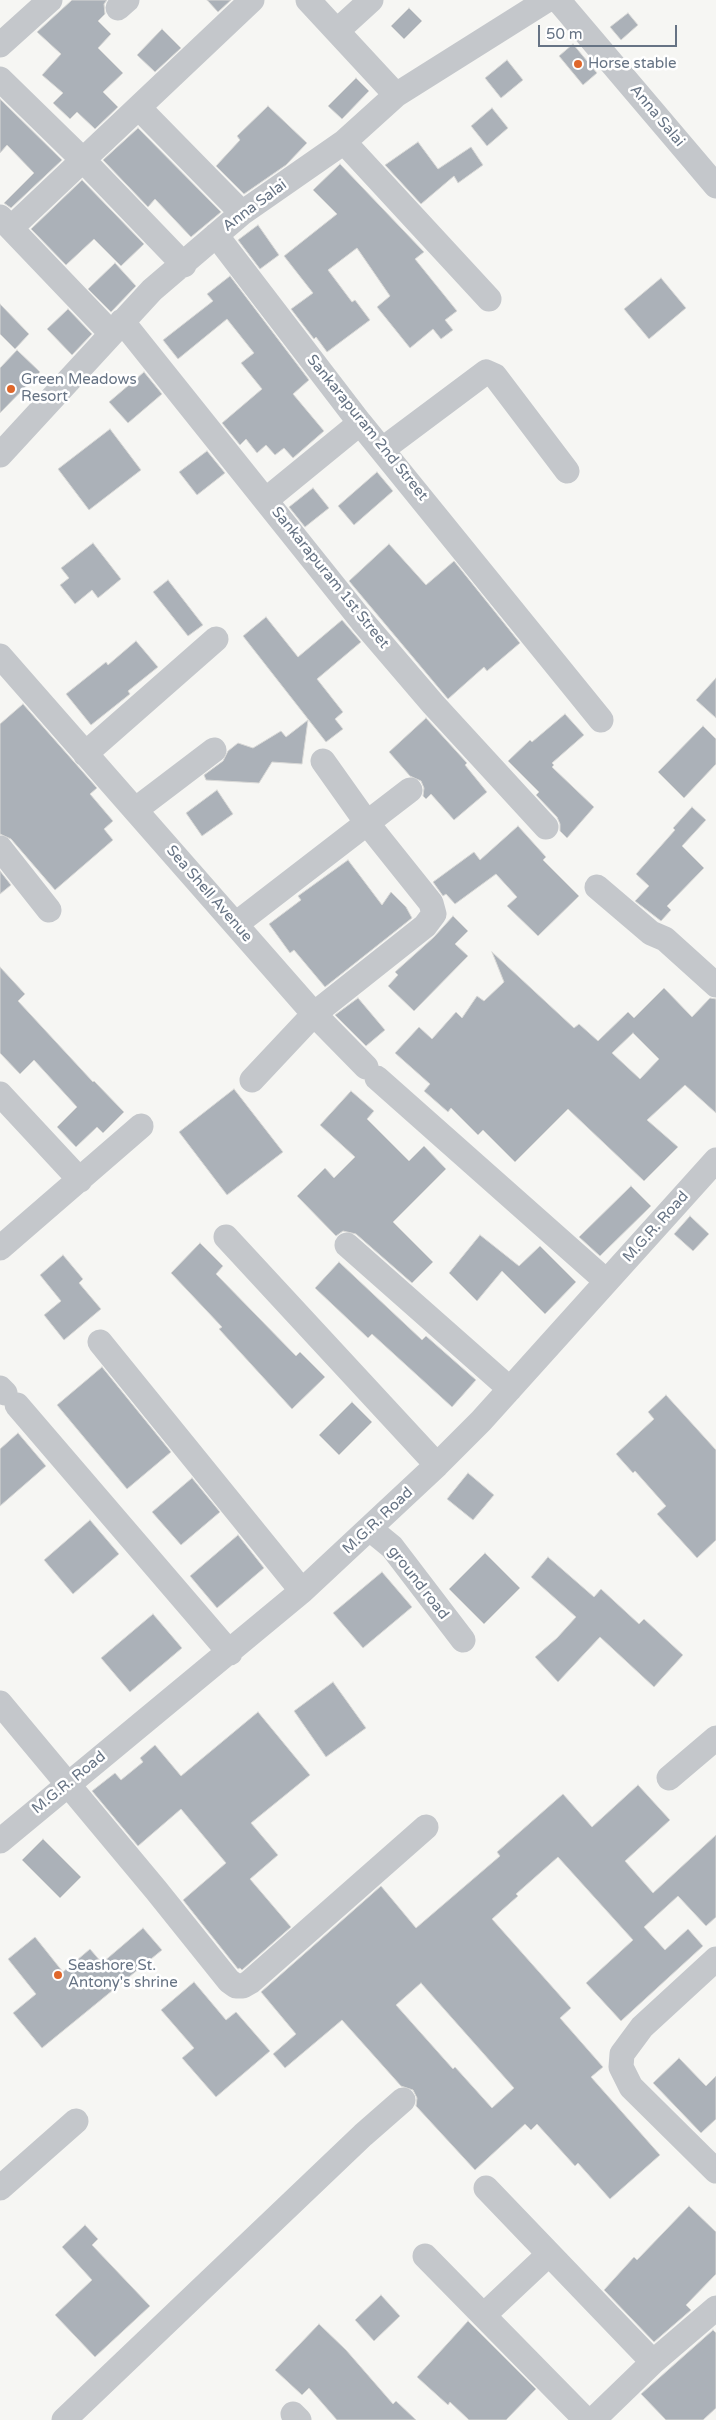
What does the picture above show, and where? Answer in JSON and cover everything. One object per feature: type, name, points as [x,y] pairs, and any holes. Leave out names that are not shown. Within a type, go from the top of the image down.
[{"type":"street","points":[[0,45],[50,0]]},
{"type":"street","points":[[6,222],[84,161],[252,0]]},
{"type":"street","points":[[308,0],[396,95]]},
{"type":"street","points":[[337,31],[371,0]]},
{"type":"street","name":"Anna Salai","points":[[0,456],[116,327],[152,290],[184,265],[216,235],[242,214],[344,142],[396,95],[547,0]]},
{"type":"street","name":"Anna Salai","points":[[558,0],[716,186]]},
{"type":"street","points":[[0,79],[84,161],[184,265]]},
{"type":"street","points":[[139,108],[242,214]]},
{"type":"street","points":[[344,142],[489,299]]},
{"type":"street","name":"Sankarapuram 1st Street","points":[[6,222],[116,327],[267,499],[362,621],[433,704],[546,827]]},
{"type":"street","name":"Sankarapuram 2nd Street","points":[[216,235],[360,423],[383,449],[600,720]]},
{"type":"street","points":[[383,449],[486,372],[495,376],[567,471]]},
{"type":"street","points":[[267,499],[360,423]]},
{"type":"street","points":[[85,754],[216,639]]},
{"type":"street","name":"Sea Shell Avenue","points":[[0,656],[314,1014],[371,1073],[606,1281]]},
{"type":"street","points":[[135,810],[214,750]]},
{"type":"street","points":[[252,1080],[314,1014],[425,926],[434,914],[431,902],[367,822],[323,761]]},
{"type":"street","points":[[236,924],[410,790]]},
{"type":"street","points":[[0,848],[49,910]]},
{"type":"street","points":[[597,887],[651,933],[664,939],[716,985]]},
{"type":"street","points":[[0,1094],[80,1180]]},
{"type":"street","points":[[0,1248],[141,1126]]},
{"type":"street","name":"M.G.R. Road","points":[[0,1841],[230,1653],[370,1529],[437,1465],[510,1389],[716,1160]]},
{"type":"street","points":[[226,1237],[437,1465]]},
{"type":"street","points":[[347,1245],[510,1389]]},
{"type":"street","points":[[100,1342],[302,1591]]},
{"type":"street","points":[[7,1395],[230,1653]]},
{"type":"street","name":"ground road","points":[[370,1529],[392,1547],[463,1640]]},
{"type":"street","points":[[0,1703],[229,1981],[236,1986],[243,1986],[250,1982],[426,1828]]},
{"type":"street","points":[[669,1778],[716,1738]]},
{"type":"street","points":[[712,2158],[632,2087],[621,2067],[622,2054],[642,2027],[716,1959]]},
{"type":"street","points":[[64,2420],[363,2135],[403,2100]]},
{"type":"street","points":[[0,2188],[76,2120]]},
{"type":"street","points":[[486,2188],[653,2362]]},
{"type":"street","points":[[484,2315],[549,2254]]},
{"type":"street","points":[[425,2256],[586,2420]]},
{"type":"street","points":[[593,2420],[653,2362],[716,2308]]},
{"type":"building","points":[[72,0],[107,0],[104,4],[105,14],[98,21],[111,34],[98,48],[123,73],[103,92],[118,107],[95,129],[77,112],[70,119],[53,103],[63,93],[42,75],[61,54],[37,32]]},
{"type":"building","points":[[207,0],[231,0],[218,12]]},
{"type":"building","points":[[409,8],[422,21],[404,39],[391,26]]},
{"type":"building","points":[[628,13],[638,25],[621,40],[610,27]]},
{"type":"building","points":[[162,29],[181,48],[155,72],[137,55]]},
{"type":"building","name":"Horse stable","points":[[573,44],[597,73],[583,85],[559,56]]},
{"type":"building","points":[[507,60],[523,80],[501,98],[485,78]]},
{"type":"building","points":[[356,78],[369,91],[342,119],[328,106]]},
{"type":"building","points":[[0,99],[62,160],[11,208],[4,203],[34,173],[7,145],[0,153]]},
{"type":"building","points":[[268,106],[307,143],[286,165],[244,194],[216,166],[240,140],[237,136]]},
{"type":"building","points":[[492,108],[508,128],[487,146],[471,126]]},
{"type":"building","points":[[138,128],[221,212],[191,237],[155,199],[148,207],[103,160]]},
{"type":"building","points":[[418,142],[438,169],[471,147],[483,165],[458,183],[454,176],[421,204],[385,165]]},
{"type":"building","points":[[340,164],[424,252],[415,259],[457,311],[445,320],[453,330],[441,339],[433,329],[410,348],[377,307],[390,296],[357,248],[328,270],[352,302],[355,300],[370,320],[327,352],[316,337],[314,339],[291,309],[313,293],[284,256],[337,214],[313,190]]},
{"type":"building","points":[[82,180],[144,244],[121,266],[94,239],[66,265],[31,229]]},
{"type":"building","points":[[258,225],[279,255],[260,269],[238,240]]},
{"type":"building","points":[[115,263],[136,286],[111,312],[88,289]]},
{"type":"building","points":[[230,276],[309,380],[293,394],[324,431],[293,458],[284,448],[275,455],[266,445],[257,453],[246,439],[240,445],[222,423],[262,389],[241,363],[254,353],[227,319],[178,359],[163,340],[213,301],[207,294]]},
{"type":"building","points":[[661,278],[686,308],[649,339],[624,309]]},
{"type":"building","points":[[0,304],[29,334],[15,349],[0,334]]},
{"type":"building","points":[[68,309],[92,334],[72,355],[47,329]]},
{"type":"building","name":"Green Meadows Resort","points":[[17,350],[40,372],[0,413],[0,368]]},
{"type":"building","points":[[144,372],[162,394],[128,423],[109,402]]},
{"type":"building","points":[[110,429],[141,470],[89,510],[58,469]]},
{"type":"building","points":[[207,451],[225,473],[197,495],[179,472]]},
{"type":"building","points":[[377,472],[393,491],[354,525],[338,506]]},
{"type":"building","points":[[313,488],[329,508],[305,527],[289,507]]},
{"type":"building","points":[[93,543],[121,579],[98,598],[92,590],[75,604],[60,585],[69,578],[61,568]]},
{"type":"building","points":[[389,544],[426,585],[454,561],[520,643],[487,671],[484,667],[448,699],[349,581]]},
{"type":"building","points":[[168,580],[203,625],[188,636],[153,592]]},
{"type":"building","points":[[266,617],[298,657],[342,620],[361,642],[317,679],[343,712],[335,719],[343,729],[326,742],[243,636]]},
{"type":"building","points":[[136,641],[158,667],[128,691],[130,694],[91,725],[66,694],[106,662],[108,665]]},
{"type":"building","points":[[716,678],[716,718],[696,700]]},
{"type":"building","points":[[23,704],[97,788],[90,794],[113,821],[104,829],[113,840],[55,890],[11,839],[0,834],[0,724]]},
{"type":"building","points":[[565,714],[584,735],[552,763],[554,765],[552,767],[594,807],[567,838],[560,831],[557,817],[536,795],[539,792],[508,761],[530,740],[532,742]]},
{"type":"building","points":[[426,718],[467,763],[465,765],[487,792],[454,820],[431,794],[426,799],[423,796],[424,788],[421,781],[410,776],[389,752]]},
{"type":"building","points":[[308,720],[302,764],[272,762],[259,783],[206,780],[204,775],[223,761],[228,751],[238,743],[253,748],[281,731],[286,737]]},
{"type":"building","points":[[703,726],[716,739],[716,764],[684,798],[658,772]]},
{"type":"building","points":[[217,790],[233,814],[202,836],[186,813]]},
{"type":"building","points":[[692,807],[706,820],[682,846],[704,868],[667,906],[671,910],[661,921],[635,901],[649,886],[636,874],[675,830],[673,828]]},
{"type":"building","points":[[518,826],[546,857],[543,860],[579,896],[538,936],[507,906],[517,897],[496,874],[455,904],[446,894],[443,896],[433,882],[474,852],[480,860]]},
{"type":"building","points":[[348,860],[382,905],[391,892],[406,907],[412,918],[325,987],[294,950],[290,953],[269,924],[301,900],[298,896]]},
{"type":"building","points":[[0,871],[11,885],[0,894]]},
{"type":"building","points":[[453,916],[468,931],[455,944],[468,956],[414,1011],[388,986],[398,975],[395,972],[434,937]]},
{"type":"building","points":[[492,952],[574,1028],[579,1024],[598,1041],[628,1012],[634,1018],[664,988],[692,1017],[710,998],[716,999],[716,1113],[685,1085],[647,1120],[678,1147],[644,1181],[568,1109],[515,1162],[483,1130],[478,1135],[451,1108],[448,1112],[424,1091],[430,1084],[395,1053],[419,1027],[432,1039],[456,1012],[462,1018],[477,996],[484,1001],[504,982]],"holes":[[[633,1033],[659,1059],[640,1079],[612,1053]]]},
{"type":"building","points":[[0,967],[25,994],[18,1001],[93,1082],[124,1112],[103,1133],[97,1127],[76,1147],[57,1127],[77,1107],[34,1060],[20,1074],[0,1053]]},
{"type":"building","points":[[358,998],[385,1030],[366,1046],[335,1015]]},
{"type":"building","points":[[234,1089],[283,1152],[227,1195],[179,1132]]},
{"type":"building","points":[[351,1091],[374,1111],[367,1119],[409,1161],[424,1146],[446,1169],[393,1222],[433,1262],[412,1283],[356,1234],[343,1231],[336,1236],[297,1196],[325,1168],[334,1178],[355,1157],[320,1125]]},
{"type":"building","points":[[631,1186],[651,1206],[600,1256],[579,1237]]},
{"type":"building","points":[[690,1216],[709,1234],[693,1251],[674,1234]]},
{"type":"building","points":[[480,1235],[519,1266],[540,1246],[576,1282],[545,1314],[502,1271],[477,1301],[449,1273]]},
{"type":"building","points":[[200,1243],[223,1266],[216,1274],[296,1356],[300,1352],[325,1377],[292,1409],[219,1329],[222,1327],[171,1273]]},
{"type":"building","points":[[63,1255],[83,1279],[79,1283],[101,1309],[64,1340],[44,1315],[61,1301],[40,1275]]},
{"type":"building","points":[[339,1262],[422,1340],[426,1336],[476,1380],[452,1407],[372,1334],[368,1338],[315,1288]]},
{"type":"building","points":[[102,1367],[171,1452],[127,1489],[57,1405]]},
{"type":"building","points":[[666,1395],[716,1450],[716,1540],[697,1558],[657,1514],[666,1506],[635,1471],[633,1473],[616,1454],[654,1419],[648,1412]]},
{"type":"building","points":[[352,1402],[372,1422],[339,1455],[319,1435]]},
{"type":"building","points":[[18,1433],[46,1466],[0,1506],[0,1449]]},
{"type":"building","points":[[468,1473],[494,1495],[473,1520],[447,1499]]},
{"type":"building","points":[[192,1478],[220,1512],[181,1545],[152,1512]]},
{"type":"building","points":[[90,1520],[119,1554],[73,1594],[44,1560]]},
{"type":"building","points":[[238,1535],[264,1568],[217,1608],[190,1576]]},
{"type":"building","points":[[485,1553],[520,1588],[484,1624],[449,1589]]},
{"type":"building","points":[[548,1557],[594,1597],[601,1589],[639,1624],[644,1619],[683,1655],[654,1687],[600,1637],[558,1682],[535,1657],[557,1638],[576,1617],[531,1577]]},
{"type":"building","points":[[382,1572],[412,1607],[363,1648],[333,1613]]},
{"type":"building","points":[[153,1614],[182,1648],[130,1692],[101,1658]]},
{"type":"building","points":[[333,1682],[366,1728],[326,1757],[294,1711]]},
{"type":"building","points":[[258,1712],[310,1775],[251,1823],[278,1855],[250,1879],[291,1927],[242,1970],[238,1969],[183,1900],[226,1863],[181,1809],[138,1846],[92,1791],[115,1773],[121,1780],[143,1762],[140,1758],[155,1745],[181,1776]]},
{"type":"building","points":[[638,1785],[670,1820],[625,1861],[653,1893],[716,1835],[716,1917],[706,1926],[678,1896],[644,1927],[665,1950],[688,1929],[703,1946],[621,2021],[586,1983],[633,1940],[558,1857],[516,1894],[518,1896],[492,1919],[571,2008],[560,2018],[603,2067],[591,2077],[660,2155],[610,2199],[578,2163],[575,2166],[537,2124],[531,2130],[525,2124],[475,2170],[416,2106],[417,2098],[413,2090],[401,2086],[342,2020],[285,2068],[273,2054],[296,2034],[261,1992],[381,1886],[416,1928],[500,1856],[497,1852],[563,1794],[592,1827]],"holes":[[[421,1983],[514,2088],[492,2108],[455,2067],[453,2069],[396,2005]]]},
{"type":"building","points":[[43,1839],[81,1877],[60,1898],[22,1860]]},
{"type":"building","points":[[143,1928],[162,1950],[42,2048],[13,2013],[36,1994],[8,1959],[35,1937],[63,1972],[90,1949],[102,1963]]},
{"type":"building","points":[[194,1982],[226,2020],[236,2012],[270,2051],[216,2097],[182,2058],[194,2048],[161,2010]]},
{"type":"building","points":[[679,2058],[706,2086],[716,2076],[716,2119],[701,2133],[653,2083]]},
{"type":"building","points":[[689,2206],[716,2232],[716,2274],[686,2305],[691,2310],[654,2342],[604,2290],[634,2257],[637,2260]]},
{"type":"building","points":[[85,2225],[98,2239],[92,2245],[150,2306],[95,2357],[55,2315],[92,2280],[62,2247]]},
{"type":"building","points":[[381,2295],[400,2316],[374,2341],[355,2320]]},
{"type":"building","points":[[468,2321],[536,2389],[506,2420],[469,2420],[450,2402],[448,2405],[417,2377]]},
{"type":"building","points":[[319,2324],[346,2350],[393,2404],[396,2401],[416,2420],[337,2420],[309,2388],[302,2395],[275,2370]]},
{"type":"building","points":[[713,2330],[716,2333],[716,2408],[703,2420],[666,2420],[641,2394]]},
{"type":"place","name":"Horse stable","points":[[578,64]]},
{"type":"place","name":"Green Meadows Resort","points":[[11,389]]},
{"type":"place","name":"Seashore St. Antony's shrine","points":[[58,1975]]}]
